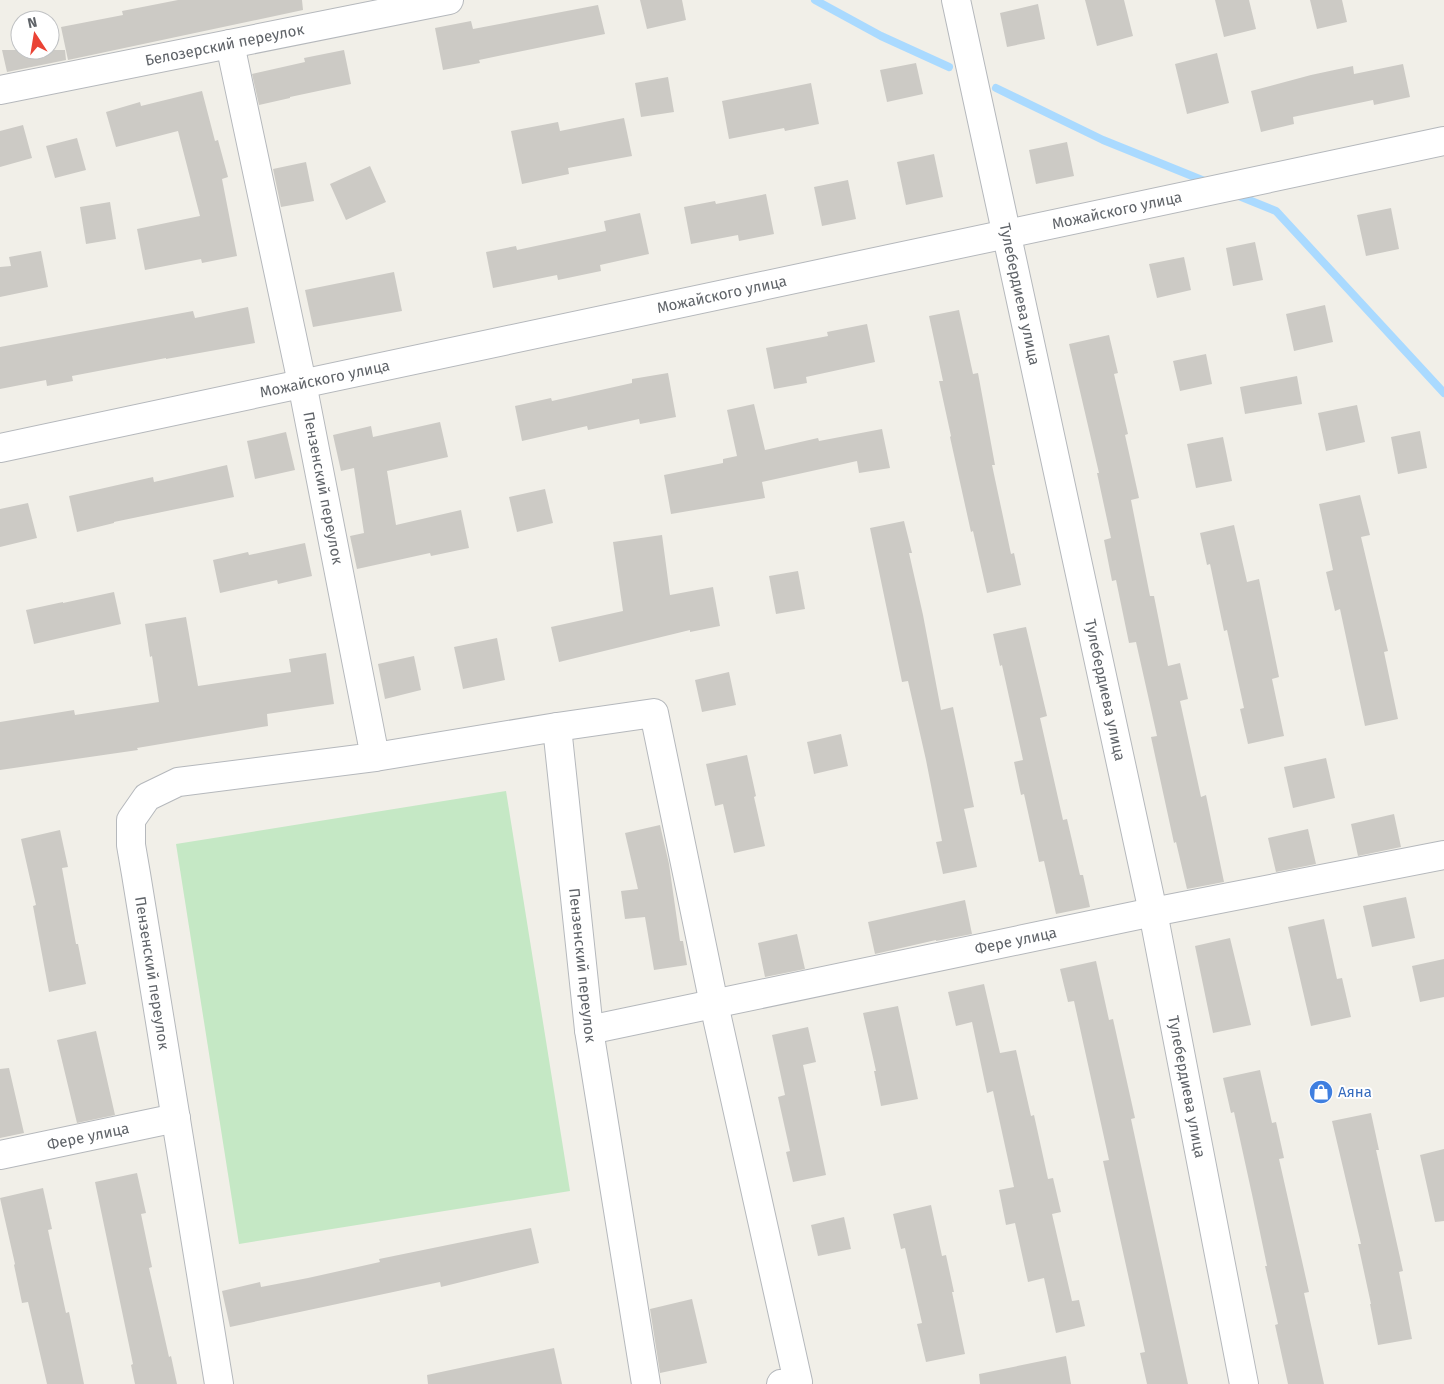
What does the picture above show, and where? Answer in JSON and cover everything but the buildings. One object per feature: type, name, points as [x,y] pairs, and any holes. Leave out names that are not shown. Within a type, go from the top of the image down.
[{"type":"street","name":"Белозерский переулок","points":[[0,90],[450,0]]},
{"type":"street","name":"Тулебердиева улица","points":[[956,0],[1153,912],[1244,1384]]},
{"type":"street","name":"Пензенский переулок","points":[[230,44],[302,383],[375,756]]},
{"type":"street","name":"Можайского улица","points":[[0,448],[1444,141]]},
{"type":"street","points":[[557,727],[654,713],[714,1004],[798,1382],[781,1384]]},
{"type":"street","name":"Пензенский переулок","points":[[219,1384],[131,845],[131,820],[147,797],[178,782],[375,756],[557,727],[589,1030],[646,1384]]},
{"type":"street","name":"Фере улица","points":[[589,1030],[1153,912],[1444,855]]},
{"type":"street","name":"Фере улица","points":[[0,1155],[176,1118]]},
{"type":"green space","points":[[506,791],[570,1191],[239,1244],[176,844]]},
{"type":"waterway","points":[[815,0],[881,36],[949,67]]},
{"type":"waterway","points":[[996,88],[1103,140],[1207,182]]},
{"type":"waterway","points":[[1234,194],[1276,211],[1444,393]]},
{"type":"place","name":"Аяна","points":[[1321,1092]]}]
